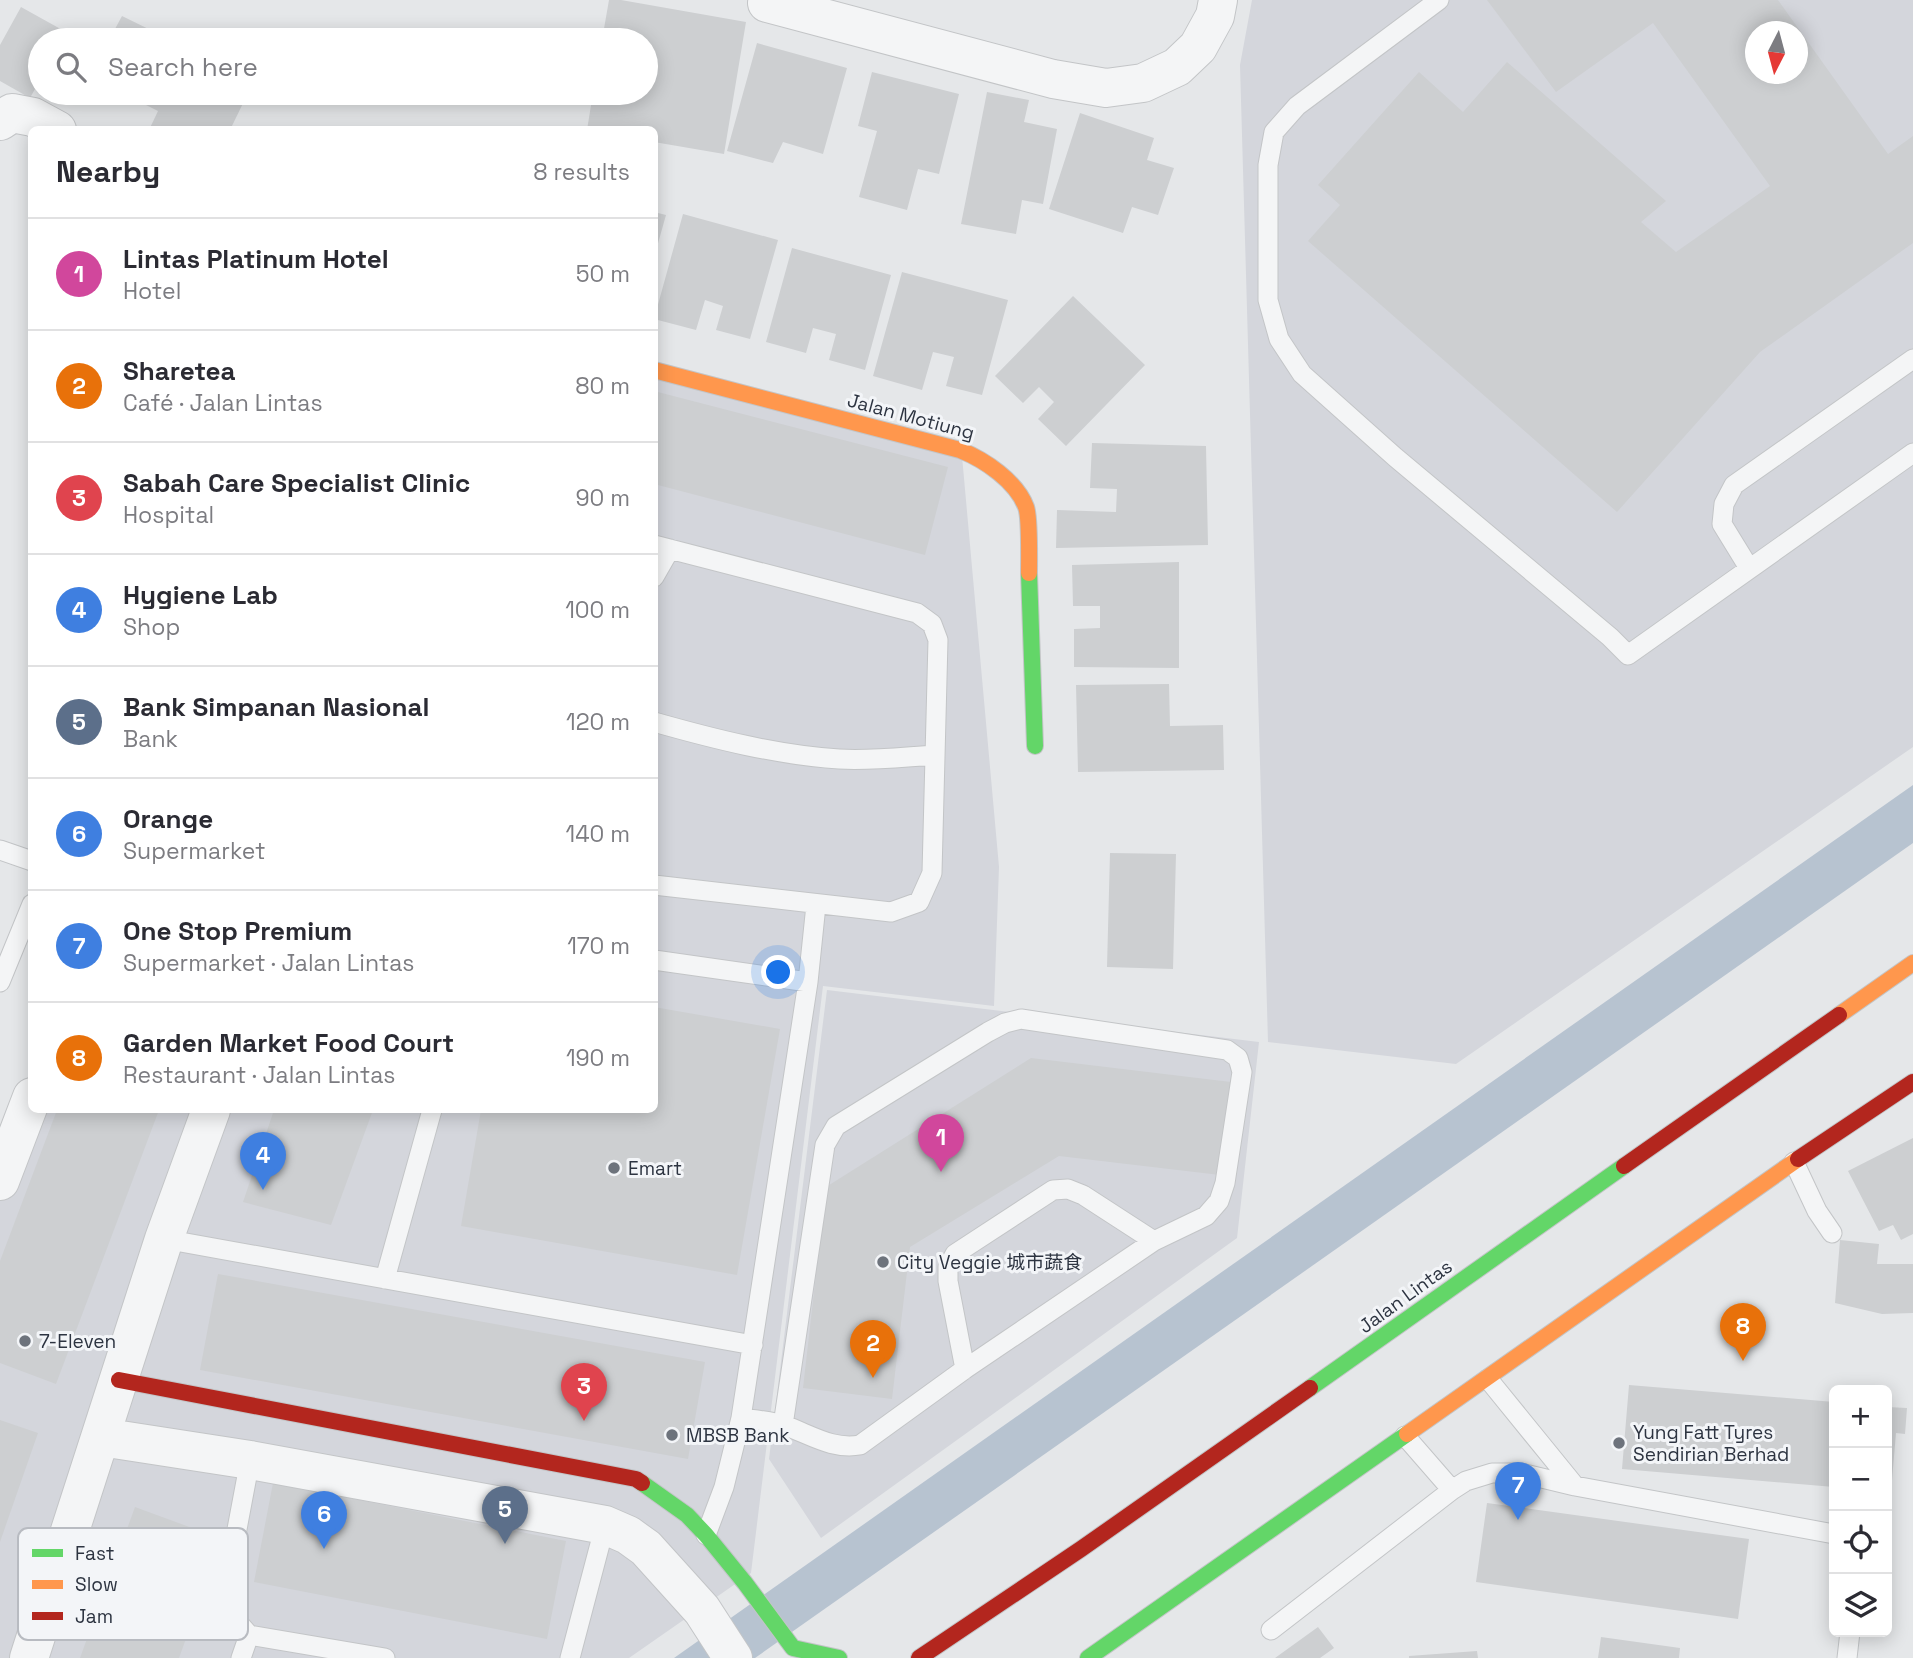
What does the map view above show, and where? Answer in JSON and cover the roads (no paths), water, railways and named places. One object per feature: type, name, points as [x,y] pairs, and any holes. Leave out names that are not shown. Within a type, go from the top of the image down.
[{"type":"main road","name":"Jalan Motiung","points":[[658,371],[960,450],[976,456],[1004,475],[1027,508],[1035,746]]},
{"type":"main road","name":"Jalan Lintas","points":[[919,1658],[1082,1549],[1327,1378],[1913,963]]},
{"type":"main road","points":[[1088,1658],[1794,1162],[1913,1082]]},
{"type":"main road","points":[[119,1380],[636,1479],[687,1516],[706,1535],[793,1648],[824,1657],[839,1658]]},
{"type":"street","points":[[767,3],[1053,79],[1107,88],[1143,83],[1177,67],[1198,47],[1215,16],[1218,0]]},
{"type":"street","points":[[0,121],[12,113],[33,117],[50,126]]},
{"type":"street","points":[[0,1181],[28,1108]]},
{"type":"street","points":[[71,1528],[164,1240],[210,1113]]},
{"type":"street","points":[[101,1437],[250,1460],[605,1525],[628,1535],[646,1548],[702,1610],[733,1658]]},
{"type":"street","points":[[29,1658],[35,1640]]},
{"type":"lane","points":[[1439,0],[1297,106],[1275,132],[1268,165],[1268,300],[1279,339],[1302,374],[1395,457],[1611,637],[1628,655],[1913,453]]},
{"type":"lane","points":[[1749,568],[1722,524],[1724,504],[1734,485],[1913,359]]},
{"type":"lane","points":[[658,885],[891,912],[919,902],[932,873],[939,640],[932,624],[918,613],[662,547]]},
{"type":"lane","points":[[658,723],[767,749],[839,759],[935,755]]},
{"type":"lane","points":[[0,850],[28,860]]},
{"type":"lane","points":[[706,1535],[724,1487],[741,1418],[808,982],[816,905]]},
{"type":"lane","points":[[0,982],[28,914]]},
{"type":"lane","points":[[658,961],[808,982]]},
{"type":"lane","points":[[741,1418],[783,1424],[832,1444],[848,1447],[860,1445],[965,1369],[1154,1241],[1206,1216],[1219,1201],[1225,1183],[1242,1072],[1238,1058],[1227,1050],[1021,1019],[1005,1023],[988,1032],[836,1126],[825,1145],[783,1424]]},
{"type":"lane","points":[[385,1279],[431,1113]]},
{"type":"lane","points":[[1794,1162],[1817,1211],[1832,1233]]},
{"type":"lane","points":[[965,1369],[948,1281],[948,1267],[955,1254],[1053,1190],[1068,1189],[1083,1195],[1154,1241]]},
{"type":"lane","points":[[164,1240],[752,1345]]},
{"type":"lane","points":[[1488,1379],[1575,1486]]},
{"type":"lane","points":[[1405,1436],[1452,1490]]},
{"type":"lane","points":[[237,1528],[250,1460]]},
{"type":"lane","points":[[1271,1630],[1452,1490],[1466,1481],[1492,1473],[1521,1473],[1575,1486],[1829,1533]]},
{"type":"lane","points":[[570,1658],[605,1525]]},
{"type":"lane","points":[[248,1638],[249,1635],[385,1658]]},
{"type":"lane","points":[[1847,1658],[1849,1637]]},
{"type":"lane","points":[[241,1658],[247,1640]]},
{"type":"water","points":[[1913,785],[1913,843],[755,1658],[674,1658]]},
{"type":"place","name":"Emart","points":[[614,1168]]},
{"type":"place","name":"Lintas Platinum Hotel","points":[[941,1172]]},
{"type":"place","name":"Hygiene Lab","points":[[263,1190]]},
{"type":"place","name":"City Veggie 城市蔬食","points":[[883,1262]]},
{"type":"place","name":"7-Eleven","points":[[25,1341]]},
{"type":"place","name":"Garden Market Food Court","points":[[1743,1361]]},
{"type":"place","name":"Sharetea","points":[[873,1378]]},
{"type":"place","name":"Sabah Care Specialist Clinic","points":[[584,1421]]},
{"type":"place","name":"MBSB Bank","points":[[672,1435]]},
{"type":"place","name":"Yung Fatt Tyres Sendirian Berhad","points":[[1619,1443]]},
{"type":"place","name":"One Stop Premium","points":[[1518,1520]]},
{"type":"place","name":"Bank Simpanan Nasional","points":[[505,1544]]},
{"type":"place","name":"Orange","points":[[324,1549]]}]
